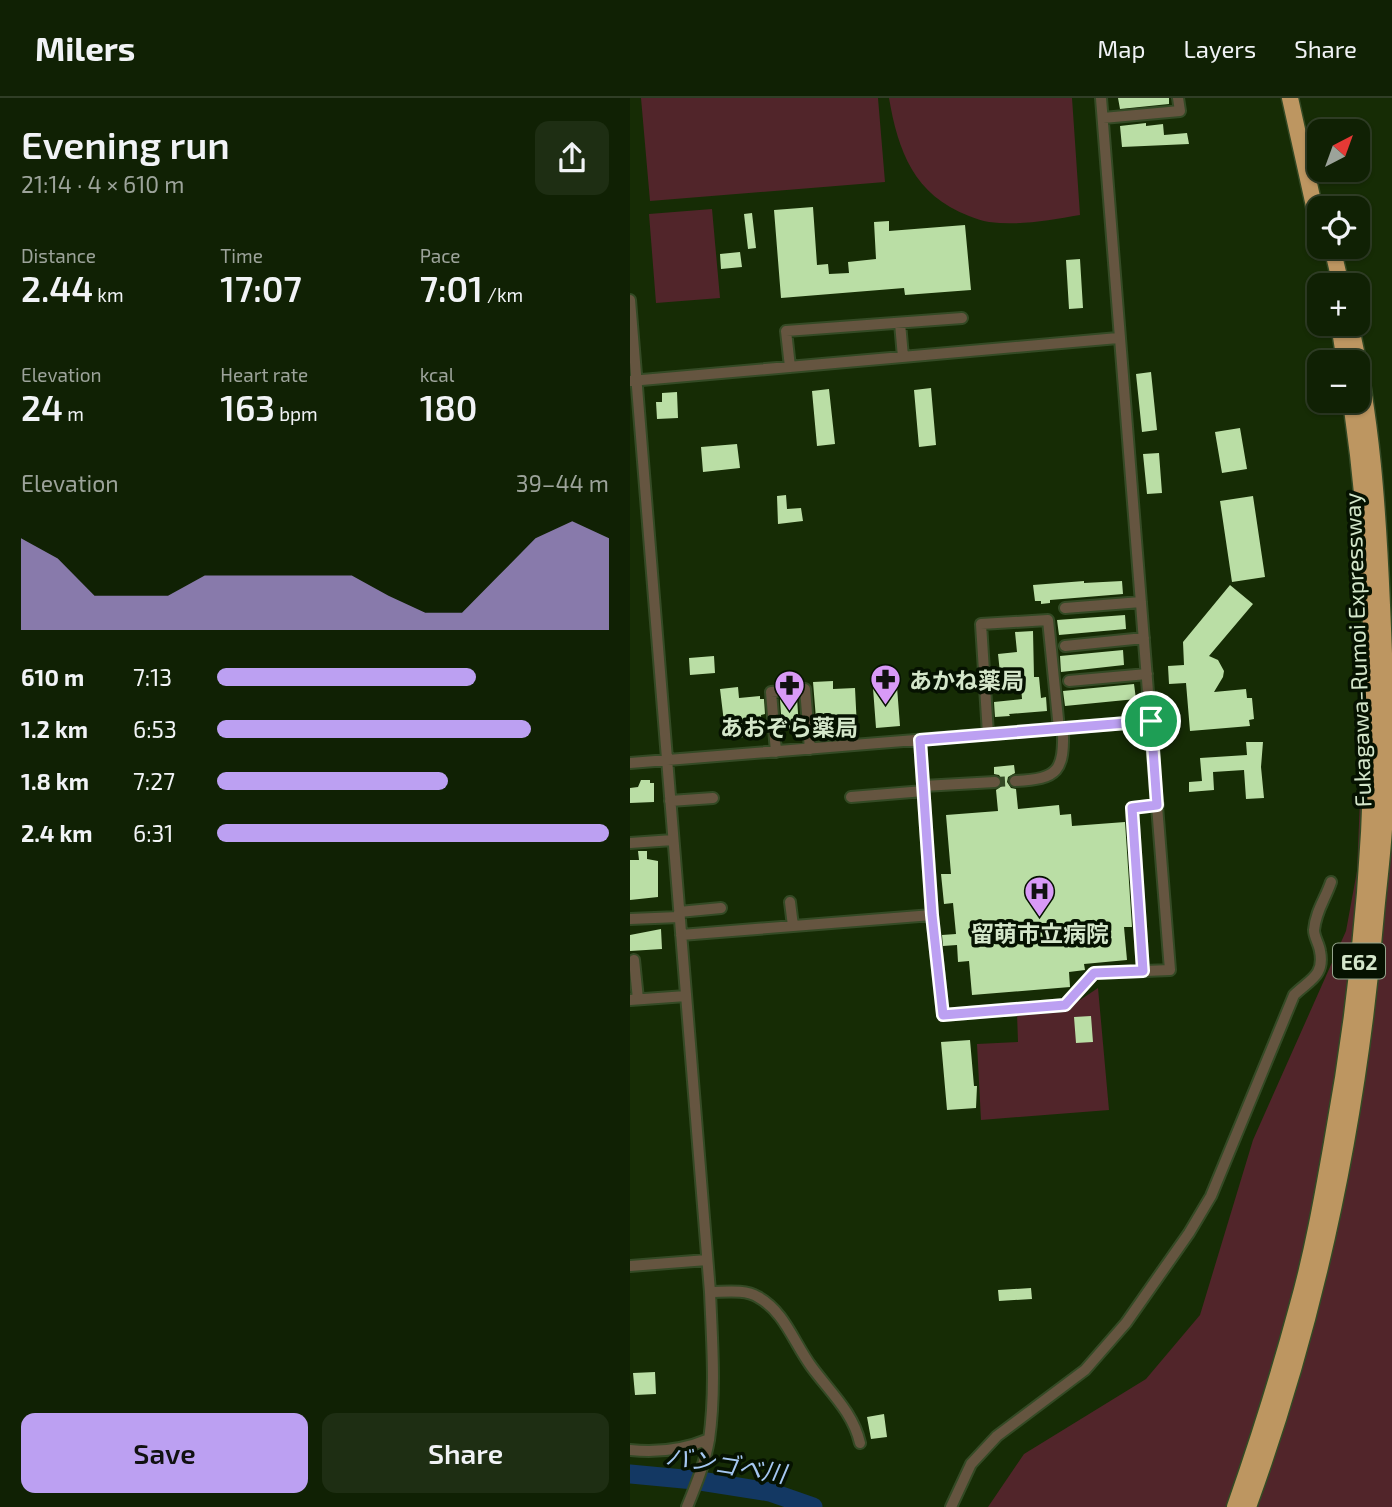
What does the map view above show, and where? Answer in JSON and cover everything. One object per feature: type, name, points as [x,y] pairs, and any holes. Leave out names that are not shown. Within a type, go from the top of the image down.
[{"type":"highway","points":[[1290,98],[1307,155]]},
{"type":"highway","points":[[1298,98],[1307,155]]},
{"type":"highway","name":"Fukagawa-Rumoi Expressway","points":[[1248,1507],[1269,1451],[1309,1313],[1333,1212],[1358,1078],[1373,959],[1385,813],[1386,699],[1376,488],[1353,336]]},
{"type":"highway","name":"Fukagawa-Rumoi Expressway","points":[[1235,1507],[1258,1441],[1298,1306],[1343,1084],[1358,971],[1371,810],[1371,613],[1362,474],[1353,413]]},
{"type":"street","points":[[920,740],[932,915],[943,1015],[1065,1005],[1094,973],[1170,970],[1101,98]]},
{"type":"street","points":[[1103,118],[1180,111],[1178,98]]},
{"type":"street","points":[[630,300],[633,381],[686,996],[710,1292],[714,1376],[709,1439],[687,1507]]},
{"type":"street","points":[[790,368],[786,331],[962,318]]},
{"type":"street","points":[[900,323],[903,357]]},
{"type":"street","points":[[633,381],[1118,338]]},
{"type":"street","points":[[1065,608],[1141,602]]},
{"type":"street","points":[[988,734],[981,624],[1048,620],[1064,757],[1058,769],[1040,780],[1015,781]]},
{"type":"street","points":[[1065,646],[1144,638]]},
{"type":"street","points":[[1069,681],[1147,674]]},
{"type":"street","points":[[776,751],[771,692],[805,689],[810,749]]},
{"type":"street","points":[[630,763],[1151,721]]},
{"type":"street","points":[[851,797],[995,782]]},
{"type":"street","points":[[670,801],[713,798]]},
{"type":"street","points":[[1143,971],[1132,808],[1157,805]]},
{"type":"street","points":[[630,843],[673,840]]},
{"type":"street","points":[[951,1507],[971,1464],[997,1436],[1085,1370],[1126,1323],[1189,1233],[1216,1184],[1294,995],[1320,973],[1320,948],[1314,933],[1320,903],[1331,882]]},
{"type":"street","points":[[790,902],[793,926]]},
{"type":"street","points":[[630,919],[721,908]]},
{"type":"street","points":[[681,935],[932,915]]},
{"type":"street","points":[[634,960],[634,1000],[686,996]]},
{"type":"street","points":[[630,1266],[707,1261]]},
{"type":"street","points":[[710,1292],[743,1292],[756,1295],[768,1303],[783,1320],[810,1365],[850,1416],[860,1443]]},
{"type":"street","points":[[630,1450],[665,1451],[688,1448],[709,1439]]},
{"type":"shaded area","points":[[641,98],[878,98],[885,182],[650,201]]},
{"type":"shaded area","points":[[889,98],[1072,98],[1080,215],[1034,222],[1000,223],[981,220],[950,207],[922,183],[912,169],[898,136]]},
{"type":"shaded area","points":[[712,209],[720,298],[656,303],[649,214]]},
{"type":"shaded area","points":[[1392,743],[1392,1507],[988,1507],[1024,1454],[1146,1379],[1200,1315],[1253,1140],[1346,931],[1357,871],[1361,775]]},
{"type":"shaded area","points":[[1098,988],[1109,1110],[981,1120],[977,1044],[1018,1042],[1017,1013],[1065,1010]]},
{"type":"building","points":[[1118,98],[1169,98],[1169,104],[1120,109]]},
{"type":"building","points":[[1146,123],[1146,126],[1163,124],[1164,135],[1187,133],[1189,144],[1122,147],[1120,126]]},
{"type":"building","points":[[813,207],[817,265],[828,264],[829,274],[849,273],[848,262],[876,259],[874,222],[889,221],[889,231],[965,225],[971,290],[905,295],[904,288],[781,298],[774,210]]},
{"type":"building","points":[[752,213],[756,248],[748,249],[744,214]]},
{"type":"building","points":[[740,252],[742,267],[721,269],[720,254]]},
{"type":"building","points":[[1080,259],[1083,308],[1069,309],[1066,260]]},
{"type":"building","points":[[1151,372],[1157,430],[1142,432],[1136,374]]},
{"type":"building","points":[[931,388],[936,445],[919,447],[914,390]]},
{"type":"building","points":[[829,389],[835,444],[817,446],[812,391]]},
{"type":"building","points":[[677,392],[678,418],[657,419],[656,402],[662,402],[662,393]]},
{"type":"building","points":[[1240,428],[1247,469],[1222,473],[1215,432]]},
{"type":"building","points":[[737,444],[740,468],[703,472],[701,447]]},
{"type":"building","points":[[1159,453],[1162,493],[1147,494],[1143,454]]},
{"type":"building","points":[[786,495],[787,509],[801,508],[803,521],[778,524],[777,496]]},
{"type":"building","points":[[1253,496],[1265,577],[1232,582],[1220,501]]},
{"type":"building","points":[[1122,581],[1123,594],[1050,600],[1050,603],[1041,604],[1041,601],[1035,601],[1033,585]]},
{"type":"building","points":[[1230,585],[1253,604],[1209,656],[1218,660],[1224,671],[1214,692],[1246,689],[1247,698],[1252,698],[1254,719],[1249,720],[1250,726],[1190,731],[1186,683],[1169,684],[1168,666],[1184,665],[1183,642]]},
{"type":"building","points":[[1125,615],[1126,629],[1059,635],[1057,620]]},
{"type":"building","points":[[1033,631],[1034,677],[1039,677],[1041,698],[1046,697],[1047,711],[995,717],[994,702],[1022,699],[1020,672],[1000,673],[998,654],[1017,652],[1015,632]]},
{"type":"building","points":[[1123,650],[1124,665],[1061,672],[1060,656]]},
{"type":"building","points":[[714,656],[715,673],[690,675],[689,658]]},
{"type":"building","points":[[833,681],[833,689],[855,688],[857,728],[817,731],[813,682]]},
{"type":"building","points":[[1134,684],[1136,699],[1065,706],[1063,691]]},
{"type":"building","points":[[738,687],[739,698],[760,696],[760,699],[764,699],[765,714],[761,715],[762,735],[726,739],[720,689]]},
{"type":"building","name":"あかね薬局","points":[[897,687],[900,726],[876,728],[873,688]]},
{"type":"building","name":"あおぞら薬局","points":[[797,698],[799,728],[782,729],[780,699]]},
{"type":"building","points":[[1246,742],[1263,742],[1261,767],[1264,798],[1246,799],[1244,770],[1213,772],[1214,790],[1189,792],[1189,782],[1202,781],[1200,758],[1247,755]]},
{"type":"building","points":[[1014,765],[1015,773],[1008,777],[1007,782],[1011,788],[1016,789],[1018,809],[1059,805],[1060,815],[1071,814],[1072,826],[1125,822],[1132,927],[1124,927],[1127,960],[1084,964],[1085,970],[1069,972],[1070,987],[972,995],[969,961],[958,962],[957,945],[943,946],[942,935],[956,934],[953,903],[944,904],[941,874],[951,874],[946,815],[998,811],[996,790],[1002,786],[1003,781],[999,775],[994,774],[994,767]]},
{"type":"building","points":[[641,780],[654,783],[654,802],[630,803],[630,788],[638,787]]},
{"type":"building","points":[[638,851],[647,851],[647,859],[658,861],[658,897],[630,900],[630,860],[639,860]]},
{"type":"building","points":[[661,929],[662,949],[630,951],[630,935]]},
{"type":"building","points":[[1091,1016],[1093,1042],[1076,1043],[1074,1017]]},
{"type":"building","points":[[970,1040],[974,1086],[977,1086],[976,1108],[947,1110],[941,1042]]},
{"type":"building","points":[[1031,1288],[1032,1299],[999,1301],[998,1290]]},
{"type":"building","points":[[655,1372],[656,1394],[635,1395],[633,1373]]},
{"type":"building","points":[[884,1414],[887,1437],[871,1439],[867,1417]]},
{"type":"waterway","name":"バンゴベ川","points":[[630,1474],[694,1480],[770,1492],[813,1507]]},
{"type":"tunnel","points":[[995,782],[1015,781]]},
{"type":"place","name":"あかね薬局","points":[[886,707]]},
{"type":"place","name":"あおぞら薬局","points":[[789,713]]},
{"type":"place","name":"留萌市立病院","points":[[1040,919]]},
{"type":"route","points":[[1151,721],[1157,805],[1132,808],[1143,971],[1094,973],[1065,1005],[943,1015],[932,915],[920,740],[1151,721]]}]
